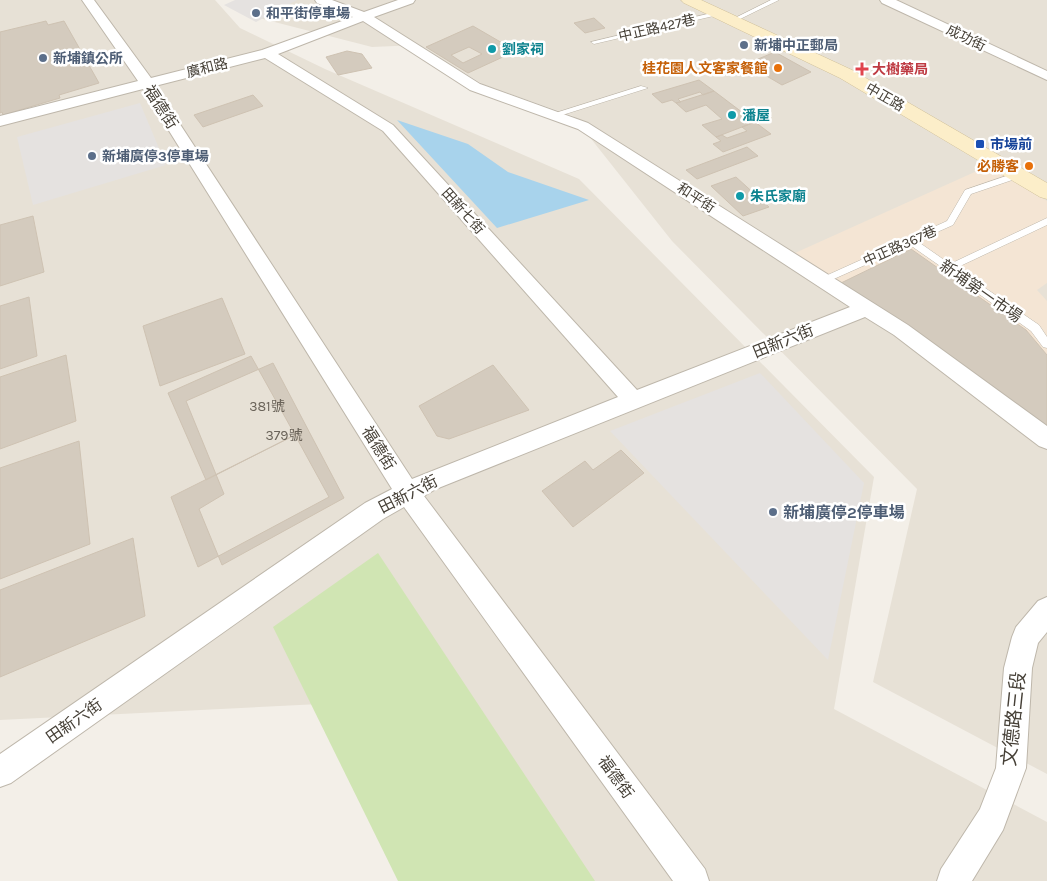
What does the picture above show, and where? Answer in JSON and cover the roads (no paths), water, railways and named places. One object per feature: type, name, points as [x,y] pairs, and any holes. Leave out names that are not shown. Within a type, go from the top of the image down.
[{"type":"street","name":"福德街","points":[[88,0],[147,84],[408,493],[692,881]]},
{"type":"street","name":"和平街","points":[[321,0],[365,16],[476,86],[583,126],[901,330],[1047,439]]},
{"type":"street","name":"廣和路","points":[[0,122],[267,53],[408,0]]},
{"type":"street","name":"中正路","points":[[690,0],[846,74],[1047,192]]},
{"type":"street","name":"成功街","points":[[886,0],[1047,76]]},
{"type":"street","name":"田新七街","points":[[267,53],[388,128],[633,400]]},
{"type":"street","name":"田新六街","points":[[0,772],[374,511],[428,482],[867,308]]},
{"type":"street","name":"文德路三段","points":[[953,881],[992,819],[1011,768],[1018,668],[1026,637],[1043,624]]},
{"type":"lane","name":"中正路427巷","points":[[594,42],[727,16],[776,0]]},
{"type":"lane","points":[[553,115],[644,88]]},
{"type":"lane","name":"中正路367巷","points":[[824,280],[912,242],[950,223],[968,192],[1018,175]]},
{"type":"lane","points":[[947,269],[1047,221]]},
{"type":"lane","name":"新埔第一市場","points":[[912,242],[947,269],[1035,328],[1047,344]]},
{"type":"lane","points":[[1035,328],[1047,336]]},
{"type":"water","points":[[397,120],[468,144],[508,172],[589,200],[497,228]]},
{"type":"place","name":"和平街停車場","points":[[256,13]]},
{"type":"place","name":"新埔中正郵局","points":[[744,45]]},
{"type":"place","name":"劉家祠","points":[[492,49]]},
{"type":"place","name":"新埔鎮公所","points":[[43,58]]},
{"type":"place","name":"桂花園人文客家餐館","points":[[778,68]]},
{"type":"place","name":"大樹藥局","points":[[862,69]]},
{"type":"place","name":"潘屋","points":[[732,115]]},
{"type":"place","name":"市場前","points":[[980,144]]},
{"type":"place","name":"新埔廣停3停車場","points":[[92,156]]},
{"type":"place","name":"必勝客","points":[[1029,166]]},
{"type":"place","name":"朱氏家廟","points":[[740,196]]},
{"type":"place","name":"新埔廣停2停車場","points":[[773,512]]}]
